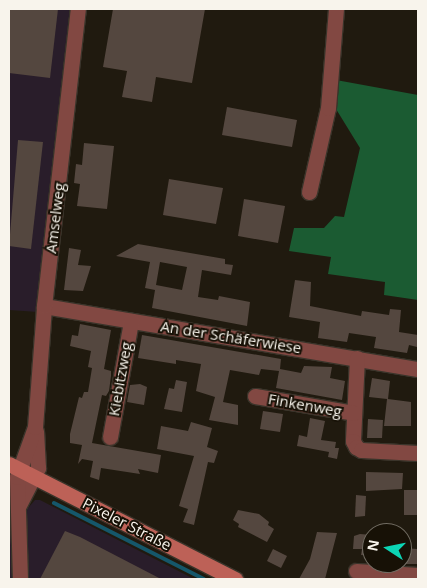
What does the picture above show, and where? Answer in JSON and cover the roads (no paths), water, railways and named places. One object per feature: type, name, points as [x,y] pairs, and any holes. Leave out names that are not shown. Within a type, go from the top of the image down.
[{"type":"main road","name":"Pixeler Straße","points":[[14,466],[235,579]]},
{"type":"street","name":"Amselweg","points":[[35,477],[38,468],[35,427],[44,306],[78,9]]},
{"type":"street","points":[[309,192],[328,108],[336,9]]},
{"type":"street","name":"An der Schäferwiese","points":[[44,306],[418,369]]},
{"type":"street","name":"Kiebitzweg","points":[[110,437],[130,321]]},
{"type":"street","name":"Finkenweg","points":[[357,358],[353,442],[361,450],[418,453]]},
{"type":"street","name":"Finkenweg","points":[[255,396],[354,413]]},
{"type":"street","name":"Amselweg","points":[[20,579],[19,506],[16,497],[14,466],[35,427]]},
{"type":"street","points":[[19,506],[35,477]]},
{"type":"street","points":[[356,571],[418,575]]},
{"type":"waterway","points":[[54,503],[204,579]]}]
